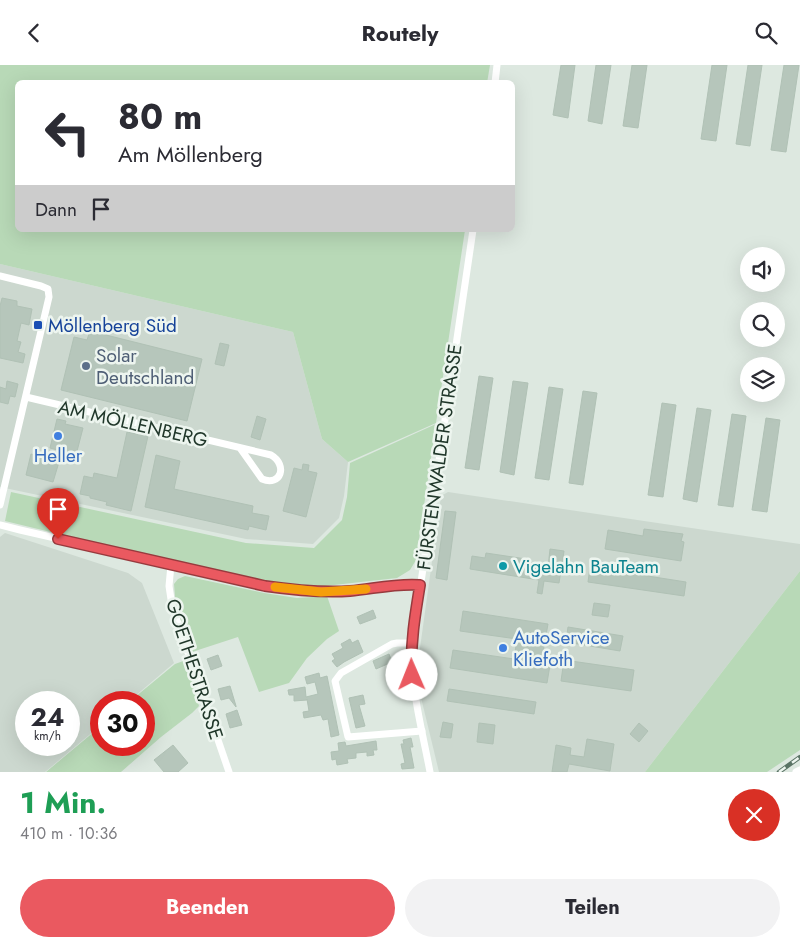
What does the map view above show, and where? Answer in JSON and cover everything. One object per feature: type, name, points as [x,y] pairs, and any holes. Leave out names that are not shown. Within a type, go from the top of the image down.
[{"type":"street","points":[[495,80],[497,65]]},
{"type":"street","name":"FÜRSTENWALDER STRASSE","points":[[430,772],[413,686],[412,643],[473,232]]},
{"type":"street","points":[[0,276],[41,286],[48,289],[49,297],[0,505]]},
{"type":"street","name":"AM MÖLLENBERG","points":[[26,397],[267,454],[276,458],[282,466],[279,477],[268,481],[262,479],[240,448]]},
{"type":"street","points":[[0,525],[265,586],[299,591],[331,592],[407,584],[420,585]]},
{"type":"street","name":"GOETHESTRASSE","points":[[171,565],[169,586],[172,606],[229,772]]},
{"type":"street","points":[[412,643],[392,644],[341,673],[335,681],[348,737],[422,731]]},
{"type":"street","points":[[796,772],[800,770]]},
{"type":"shaded area","points":[[0,264],[293,332],[322,439],[348,462],[339,518],[313,544],[246,539],[0,487]]},
{"type":"shaded area","points":[[448,492],[800,544],[800,571],[645,772],[439,772],[416,677],[441,496]]},
{"type":"shaded area","points":[[5,533],[128,573],[142,583],[174,663],[141,691],[90,691],[90,734],[80,743],[80,691],[15,691],[15,756],[64,756],[45,772],[0,772],[0,537]]},
{"type":"green space","points":[[0,65],[490,65],[488,80],[15,80],[15,232],[465,232],[436,423],[348,462],[322,439],[293,332],[0,264]]},
{"type":"green space","points":[[436,424],[416,560],[410,570],[397,578],[297,588],[265,584],[5,521],[11,492],[246,543],[314,548],[342,520],[347,497],[350,463]]},
{"type":"green space","points":[[800,571],[800,750],[767,772],[645,772]]},
{"type":"green space","points":[[185,576],[297,598],[327,596],[339,631],[327,639],[307,658],[289,683],[259,692],[238,637],[192,652],[176,608],[174,584],[178,579]]},
{"type":"green space","points":[[186,660],[199,706],[155,742],[155,691],[142,691],[175,664]]},
{"type":"green space","points":[[90,735],[90,756],[139,756],[121,772],[46,772],[65,756],[80,756],[80,744]]},
{"type":"building","points":[[561,65],[575,65],[568,118],[553,115]]},
{"type":"building","points":[[596,65],[611,65],[602,124],[588,121]]},
{"type":"building","points":[[632,65],[647,65],[638,128],[623,126]]},
{"type":"building","points":[[712,65],[727,65],[716,141],[701,139]]},
{"type":"building","points":[[748,65],[762,65],[750,146],[736,144]]},
{"type":"building","points":[[784,65],[799,65],[786,152],[771,150]]},
{"type":"building","points":[[2,298],[17,301],[17,306],[32,309],[29,325],[21,323],[17,341],[21,342],[18,352],[25,354],[23,363],[0,358],[0,306]]},
{"type":"building","points":[[90,331],[202,359],[187,421],[61,390],[74,337],[87,340]]},
{"type":"building","points":[[220,343],[229,345],[224,366],[215,364]]},
{"type":"building","points":[[479,376],[493,378],[479,470],[465,468]]},
{"type":"building","points":[[7,381],[18,384],[15,397],[10,396],[8,404],[0,402],[0,387],[6,389]]},
{"type":"building","points":[[513,381],[528,383],[514,475],[500,472]]},
{"type":"building","points":[[549,387],[563,389],[549,480],[535,478]]},
{"type":"building","points":[[583,391],[597,393],[583,485],[569,483]]},
{"type":"building","points":[[662,403],[676,405],[663,497],[648,495]]},
{"type":"building","points":[[697,408],[711,410],[697,502],[683,499]]},
{"type":"building","points":[[732,414],[746,416],[733,507],[718,505]]},
{"type":"building","points":[[257,416],[266,419],[260,440],[251,437]]},
{"type":"building","points":[[766,418],[780,420],[767,512],[752,510]]},
{"type":"building","points":[[57,419],[66,421],[65,424],[83,428],[76,455],[50,448]]},
{"type":"building","points":[[127,432],[148,436],[131,511],[106,505],[107,502],[80,494],[84,476],[93,478],[94,473],[117,478]]},
{"type":"building","points":[[31,454],[59,462],[53,482],[26,475]]},
{"type":"building","points":[[156,455],[180,461],[174,489],[253,506],[252,513],[269,516],[266,530],[249,526],[248,530],[145,507]]},
{"type":"building","points":[[303,464],[309,465],[308,471],[317,473],[306,517],[283,511],[294,468],[302,470]]},
{"type":"building","points":[[445,511],[456,512],[447,580],[436,578]]},
{"type":"building","points":[[644,529],[683,534],[681,541],[684,542],[681,561],[605,549],[608,530],[643,536]]},
{"type":"building","name":"Vigelahn BauTeam","points":[[550,549],[564,551],[559,583],[544,581],[542,594],[537,593],[539,580],[470,569],[472,556],[485,558],[486,553],[526,559],[525,564],[548,568]]},
{"type":"building","points":[[590,567],[686,582],[684,596],[588,582]]},
{"type":"building","points":[[594,603],[610,605],[608,617],[592,615]]},
{"type":"building","points":[[373,610],[376,618],[360,624],[357,617]]},
{"type":"building","points":[[463,611],[548,624],[541,663],[550,665],[547,683],[450,668],[453,650],[514,659],[517,639],[460,631]]},
{"type":"building","points":[[568,627],[623,636],[620,651],[566,642]]},
{"type":"building","points":[[350,639],[352,643],[358,640],[363,652],[337,667],[332,661],[335,659],[332,654],[343,648],[341,644]]},
{"type":"building","points":[[389,654],[392,662],[376,669],[373,661]]},
{"type":"building","points":[[218,655],[222,666],[211,670],[207,659]]},
{"type":"building","points":[[564,660],[634,670],[631,691],[561,681]]},
{"type":"building","points":[[319,673],[320,678],[327,676],[339,735],[331,737],[328,719],[323,720],[321,715],[304,718],[303,712],[309,711],[307,699],[294,701],[294,695],[289,695],[288,690],[305,687],[306,697],[318,694],[315,682],[307,684],[305,677]]},
{"type":"building","points":[[230,686],[236,707],[229,698],[221,700],[218,689]]},
{"type":"building","points":[[449,689],[536,702],[534,714],[447,701]]},
{"type":"building","points":[[363,695],[365,704],[359,705],[365,726],[356,728],[349,698]]},
{"type":"building","points":[[237,710],[242,725],[230,728],[226,714]]},
{"type":"building","points":[[443,722],[453,724],[451,738],[440,737]]},
{"type":"building","points":[[479,723],[495,725],[493,744],[477,742]]},
{"type":"building","points":[[639,723],[648,731],[639,742],[630,734]]},
{"type":"building","points":[[411,738],[413,747],[410,747],[414,768],[402,769],[401,764],[405,763],[401,744],[404,744],[403,740]]},
{"type":"building","points":[[587,739],[614,744],[610,771],[569,764],[567,772],[552,772],[556,745],[571,748],[570,755],[584,757]]},
{"type":"building","points":[[376,741],[377,750],[373,750],[374,755],[367,756],[367,752],[356,753],[356,758],[347,759],[348,763],[337,765],[336,759],[332,760],[331,752],[339,751],[338,743],[345,742],[346,746]]},
{"type":"building","points":[[173,745],[188,763],[178,772],[164,772],[154,760]]},
{"type":"railway","points":[[779,772],[800,757]]},
{"type":"slow traffic","points":[[275,587],[321,592],[366,589]]},
{"type":"place","name":"Möllenberg Süd","points":[[38,325]]},
{"type":"place","name":"Solar Deutschland","points":[[86,366]]},
{"type":"place","name":"Heller","points":[[58,436]]},
{"type":"place","name":"Vigelahn BauTeam","points":[[503,566]]},
{"type":"place","name":"AutoService Kliefoth","points":[[503,648]]},
{"type":"route","points":[[58,539],[265,586],[299,591],[350,591],[407,584],[420,585],[412,643],[412,675]]}]
